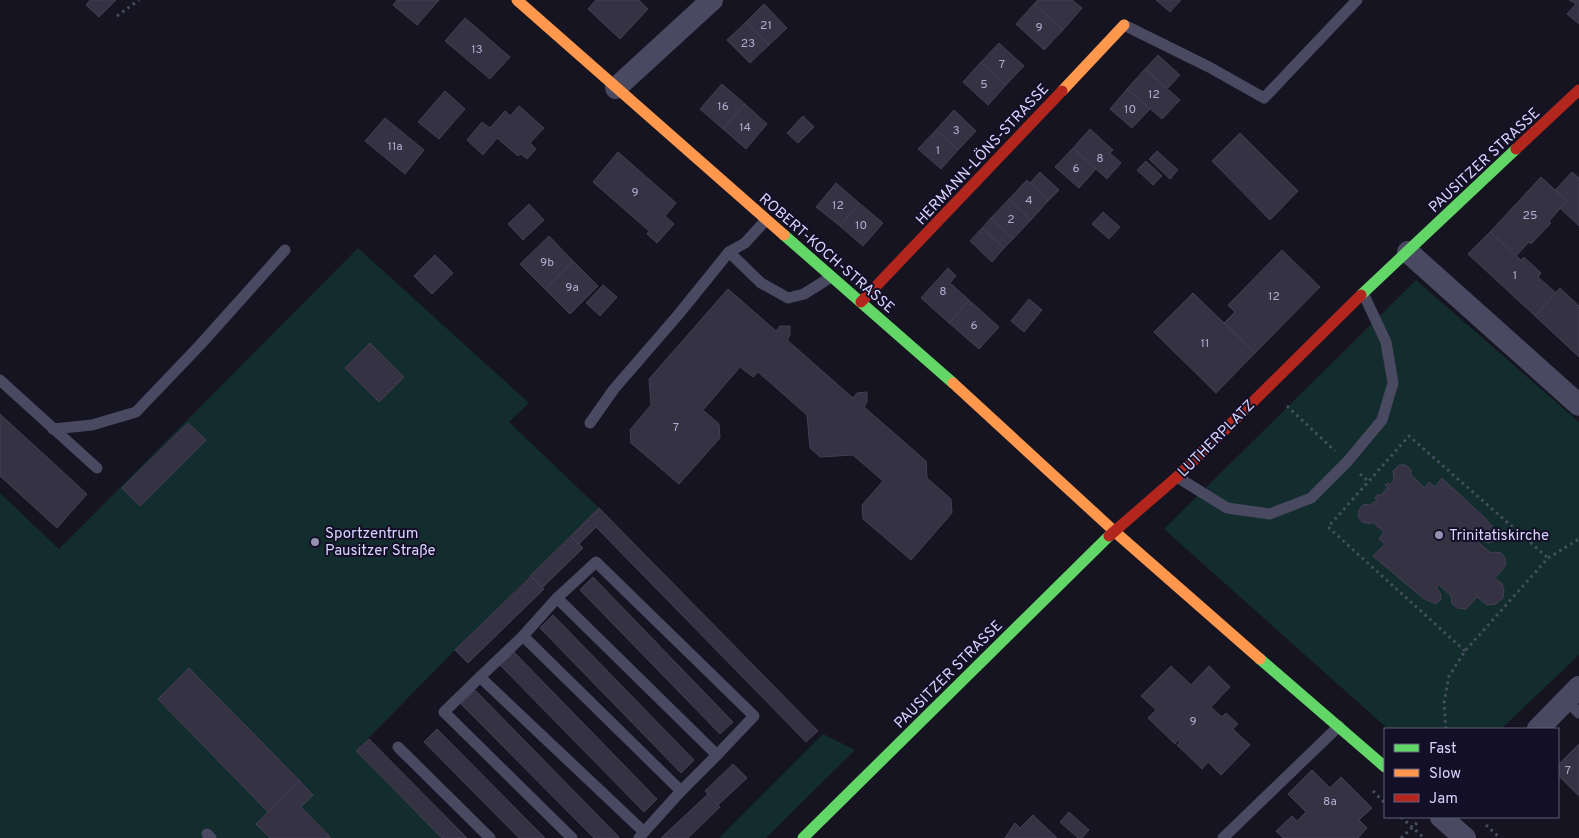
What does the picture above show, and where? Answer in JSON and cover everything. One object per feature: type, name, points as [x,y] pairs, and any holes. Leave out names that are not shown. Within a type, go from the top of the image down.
[{"type":"street","name":"ROBERT-KOCH-STRASSE","points":[[517,0],[942,373],[1114,531]]},
{"type":"street","points":[[616,88],[712,0]]},
{"type":"street","name":"HERMANN-LÖNS-STRASSE","points":[[861,302],[1124,25]]},
{"type":"street","name":"PAUSITZER STRASSE","points":[[1408,252],[1579,90]]},
{"type":"street","points":[[1408,252],[1579,405]]},
{"type":"street","name":"LUTHERPLATZ","points":[[1114,531],[1177,477],[1363,293],[1408,252]]},
{"type":"street","points":[[1114,531],[1384,766]]},
{"type":"street","name":"PAUSITZER STRASSE","points":[[803,838],[1114,531]]},
{"type":"street","points":[[1539,728],[1575,700]]},
{"type":"street","points":[[1448,819],[1465,838]]},
{"type":"lane","points":[[1124,25],[1209,67],[1264,98],[1357,0]]},
{"type":"lane","points":[[590,423],[614,389],[729,252],[745,243],[766,220]]},
{"type":"lane","points":[[53,428],[92,425],[136,412],[201,344],[285,250]]},
{"type":"lane","points":[[729,252],[761,283],[788,298],[804,294],[832,276]]},
{"type":"lane","points":[[1177,477],[1227,508],[1270,514],[1311,498],[1347,462],[1382,420],[1393,383],[1386,342],[1363,293]]},
{"type":"lane","points":[[0,380],[97,468]]},
{"type":"lane","points":[[480,677],[641,835],[754,716],[596,562],[557,598],[522,636],[444,712],[572,838]]},
{"type":"lane","points":[[557,598],[717,755]]},
{"type":"lane","points":[[522,636],[681,791]]},
{"type":"lane","points":[[1223,838],[1339,726]]},
{"type":"lane","points":[[398,747],[490,838]]},
{"type":"path","points":[[117,16],[139,0]]},
{"type":"path","points":[[1267,388],[1347,462]]},
{"type":"path","points":[[1465,651],[1328,527],[1409,436],[1548,558]]},
{"type":"path","points":[[1446,728],[1444,703],[1449,676],[1465,651],[1548,558],[1579,539]]},
{"type":"path","points":[[1402,818],[1424,838]]},
{"type":"path","points":[[1401,838],[1422,818]]},
{"type":"path","points":[[1482,822],[1500,838]]},
{"type":"green space","name":"Sportzentrum Pausitzer Straße","points":[[358,248],[529,403],[509,422],[599,508],[356,751],[442,838],[0,838],[0,493],[59,549]]},
{"type":"green space","points":[[1416,280],[1579,422],[1579,655],[1502,728],[1387,728],[1164,529]]},
{"type":"green space","points":[[823,734],[855,750],[766,838],[719,838]]},
{"type":"building","points":[[90,0],[116,0],[99,17],[86,5]]},
{"type":"building","points":[[397,0],[439,0],[417,25],[393,5]]},
{"type":"building","points":[[596,0],[639,0],[648,9],[620,39],[588,9]]},
{"type":"building","points":[[1038,0],[1072,0],[1082,8],[1063,30],[1034,4]]},
{"type":"building","points":[[1156,0],[1181,0],[1170,12]]},
{"type":"building","points":[[1569,0],[1579,0],[1579,24],[1567,14],[1576,4]]},
{"type":"building","points":[[764,4],[787,28],[769,45],[746,22]]},
{"type":"building","points":[[1034,4],[1063,30],[1044,50],[1016,24]]},
{"type":"building","points":[[465,18],[510,57],[490,79],[445,41]]},
{"type":"building","points":[[746,22],[769,45],[750,63],[727,40]]},
{"type":"building","points":[[999,43],[1024,66],[1006,85],[981,62]]},
{"type":"building","points":[[1158,55],[1180,75],[1167,89],[1145,69]]},
{"type":"building","points":[[981,62],[1006,85],[988,105],[963,82]]},
{"type":"building","points":[[1145,69],[1180,100],[1162,119],[1127,89]]},
{"type":"building","points":[[722,84],[745,104],[723,129],[700,109]]},
{"type":"building","points":[[1127,89],[1150,109],[1132,128],[1110,109]]},
{"type":"building","points":[[445,91],[465,109],[439,139],[418,122]]},
{"type":"building","points":[[745,104],[767,124],[746,149],[723,129]]},
{"type":"building","points":[[519,106],[544,128],[530,143],[536,149],[527,159],[521,154],[518,156],[497,138],[483,155],[467,140],[482,122],[490,128],[505,111],[510,116]]},
{"type":"building","points":[[954,110],[976,131],[958,150],[936,130]]},
{"type":"building","points":[[803,116],[814,127],[798,143],[787,133]]},
{"type":"building","points":[[385,118],[424,150],[405,174],[365,141]]},
{"type":"building","points":[[1090,129],[1113,150],[1110,153],[1121,163],[1107,179],[1073,148]]},
{"type":"building","points":[[936,130],[958,150],[941,169],[918,149]]},
{"type":"building","points":[[1240,133],[1298,191],[1270,220],[1212,161]]},
{"type":"building","points":[[1073,148],[1096,169],[1079,188],[1055,167]]},
{"type":"building","points":[[1157,151],[1178,170],[1170,179],[1149,159]]},
{"type":"building","points":[[618,152],[676,203],[665,216],[674,224],[657,243],[647,234],[649,231],[593,182]]},
{"type":"building","points":[[1146,161],[1162,176],[1153,185],[1137,170]]},
{"type":"building","points":[[1040,172],[1059,190],[1048,201],[1030,183]]},
{"type":"building","points":[[1572,172],[1579,178],[1579,226],[1560,208],[1567,201],[1555,190]]},
{"type":"building","points":[[1541,177],[1567,201],[1549,221],[1551,223],[1531,244],[1529,242],[1516,256],[1490,232]]},
{"type":"building","points":[[1027,180],[1048,201],[1031,220],[1009,199]]},
{"type":"building","points":[[836,183],[859,203],[840,226],[816,207]]},
{"type":"building","points":[[1009,199],[1031,220],[1013,239],[991,218]]},
{"type":"building","points":[[859,203],[883,223],[863,246],[840,226]]},
{"type":"building","points":[[529,204],[544,220],[523,240],[508,224]]},
{"type":"building","points":[[1103,212],[1120,227],[1109,239],[1092,224]]},
{"type":"building","points":[[991,218],[1013,239],[1004,248],[982,228]]},
{"type":"building","points":[[982,228],[1004,248],[992,262],[970,241]]},
{"type":"building","points":[[1490,232],[1521,260],[1524,257],[1541,273],[1538,277],[1556,293],[1535,316],[1468,254]]},
{"type":"building","points":[[549,236],[573,261],[545,289],[520,264]]},
{"type":"building","points":[[1282,250],[1320,287],[1255,353],[1224,323],[1235,312],[1228,305]]},
{"type":"building","points":[[435,255],[453,273],[432,294],[414,276]]},
{"type":"building","points":[[573,261],[598,286],[570,314],[545,289]]},
{"type":"building","points":[[948,268],[956,276],[950,283],[969,300],[949,323],[921,298]]},
{"type":"building","points":[[603,285],[617,297],[600,316],[586,303]]},
{"type":"building","points":[[1560,288],[1579,306],[1579,357],[1535,316]]},
{"type":"building","points":[[728,289],[776,331],[780,326],[790,326],[790,335],[787,340],[853,398],[857,393],[867,392],[867,402],[864,407],[926,461],[927,478],[951,499],[952,513],[911,560],[863,519],[862,505],[883,481],[853,455],[820,457],[810,448],[807,415],[758,372],[753,377],[740,367],[703,410],[719,424],[720,438],[679,484],[631,443],[630,430],[651,405],[649,379]]},
{"type":"building","points":[[1193,293],[1255,353],[1216,393],[1154,332]]},
{"type":"building","points":[[1029,299],[1042,310],[1024,332],[1011,321]]},
{"type":"building","points":[[969,300],[999,327],[979,349],[949,323]]},
{"type":"building","points":[[370,343],[404,377],[379,402],[345,368]]},
{"type":"building","points":[[0,414],[87,494],[57,528],[0,476]]},
{"type":"building","points":[[188,423],[206,440],[140,506],[122,488]]},
{"type":"building","name":"Trinitatiskirche","points":[[1399,465],[1406,465],[1411,470],[1411,475],[1425,488],[1429,482],[1435,487],[1442,478],[1484,517],[1497,532],[1495,541],[1488,543],[1481,538],[1478,542],[1491,553],[1501,553],[1505,558],[1506,565],[1495,578],[1502,584],[1504,589],[1503,598],[1496,604],[1487,605],[1477,597],[1466,609],[1457,608],[1452,604],[1451,596],[1439,585],[1436,588],[1440,592],[1441,599],[1436,604],[1424,599],[1373,556],[1385,544],[1379,539],[1384,532],[1372,522],[1370,524],[1362,522],[1358,516],[1359,510],[1364,504],[1370,505],[1377,500],[1375,498],[1378,494],[1380,496],[1388,487],[1385,485],[1388,483],[1390,485],[1394,480],[1393,471]]},
{"type":"building","points":[[599,508],[818,731],[806,742],[596,527],[579,544],[571,536]]},
{"type":"building","points":[[571,536],[583,548],[542,588],[530,576]]},
{"type":"building","points":[[531,576],[544,589],[468,663],[455,650]]},
{"type":"building","points":[[593,577],[733,722],[720,734],[580,590]]},
{"type":"building","points":[[553,615],[694,760],[681,773],[540,628]]},
{"type":"building","points":[[514,652],[657,799],[644,812],[500,665]]},
{"type":"building","points":[[1171,666],[1191,685],[1209,666],[1230,687],[1211,707],[1222,717],[1226,713],[1238,724],[1233,729],[1250,745],[1221,775],[1208,762],[1202,769],[1177,745],[1180,742],[1178,740],[1175,744],[1148,718],[1156,710],[1141,696]]},
{"type":"building","points":[[189,668],[300,781],[268,812],[158,699]]},
{"type":"building","points":[[475,690],[619,837],[594,838],[461,704]]},
{"type":"building","points":[[437,729],[545,838],[519,838],[424,742]]},
{"type":"building","points":[[369,739],[467,838],[442,838],[356,751]]},
{"type":"building","points":[[1579,744],[1579,796],[1559,776],[1559,764]]},
{"type":"building","points":[[733,764],[747,778],[718,805],[705,791]]},
{"type":"building","points":[[1312,770],[1330,788],[1341,777],[1372,808],[1359,820],[1367,828],[1358,838],[1283,838],[1276,831],[1292,816],[1297,821],[1306,812],[1288,794]]},
{"type":"building","points":[[300,781],[313,795],[301,807],[331,838],[270,838],[256,824]]},
{"type":"building","points":[[708,794],[720,807],[688,838],[661,838]]},
{"type":"building","points":[[1069,812],[1089,830],[1082,838],[1078,838],[1060,822]]},
{"type":"building","points":[[1033,815],[1057,838],[1005,838],[1015,823],[1020,828]]},
{"type":"traffic: fast","points":[[1361,295],[1516,149]]},
{"type":"traffic: fast","points":[[784,235],[953,383]]},
{"type":"traffic: fast","points":[[803,838],[1109,536]]},
{"type":"traffic: fast","points":[[1260,659],[1384,766]]},
{"type":"traffic: slow","points":[[517,0],[784,235]]},
{"type":"traffic: slow","points":[[1062,91],[1124,25]]},
{"type":"traffic: slow","points":[[953,383],[1114,531],[1260,659]]},
{"type":"traffic: jam","points":[[1516,149],[1579,90]]},
{"type":"traffic: jam","points":[[861,302],[1062,91]]},
{"type":"traffic: jam","points":[[1109,536],[1177,477],[1361,295]]},
{"type":"place","name":"Trinitatiskirche","points":[[1439,535]]},
{"type":"place","name":"Sportzentrum Pausitzer Straße","points":[[315,542]]}]
